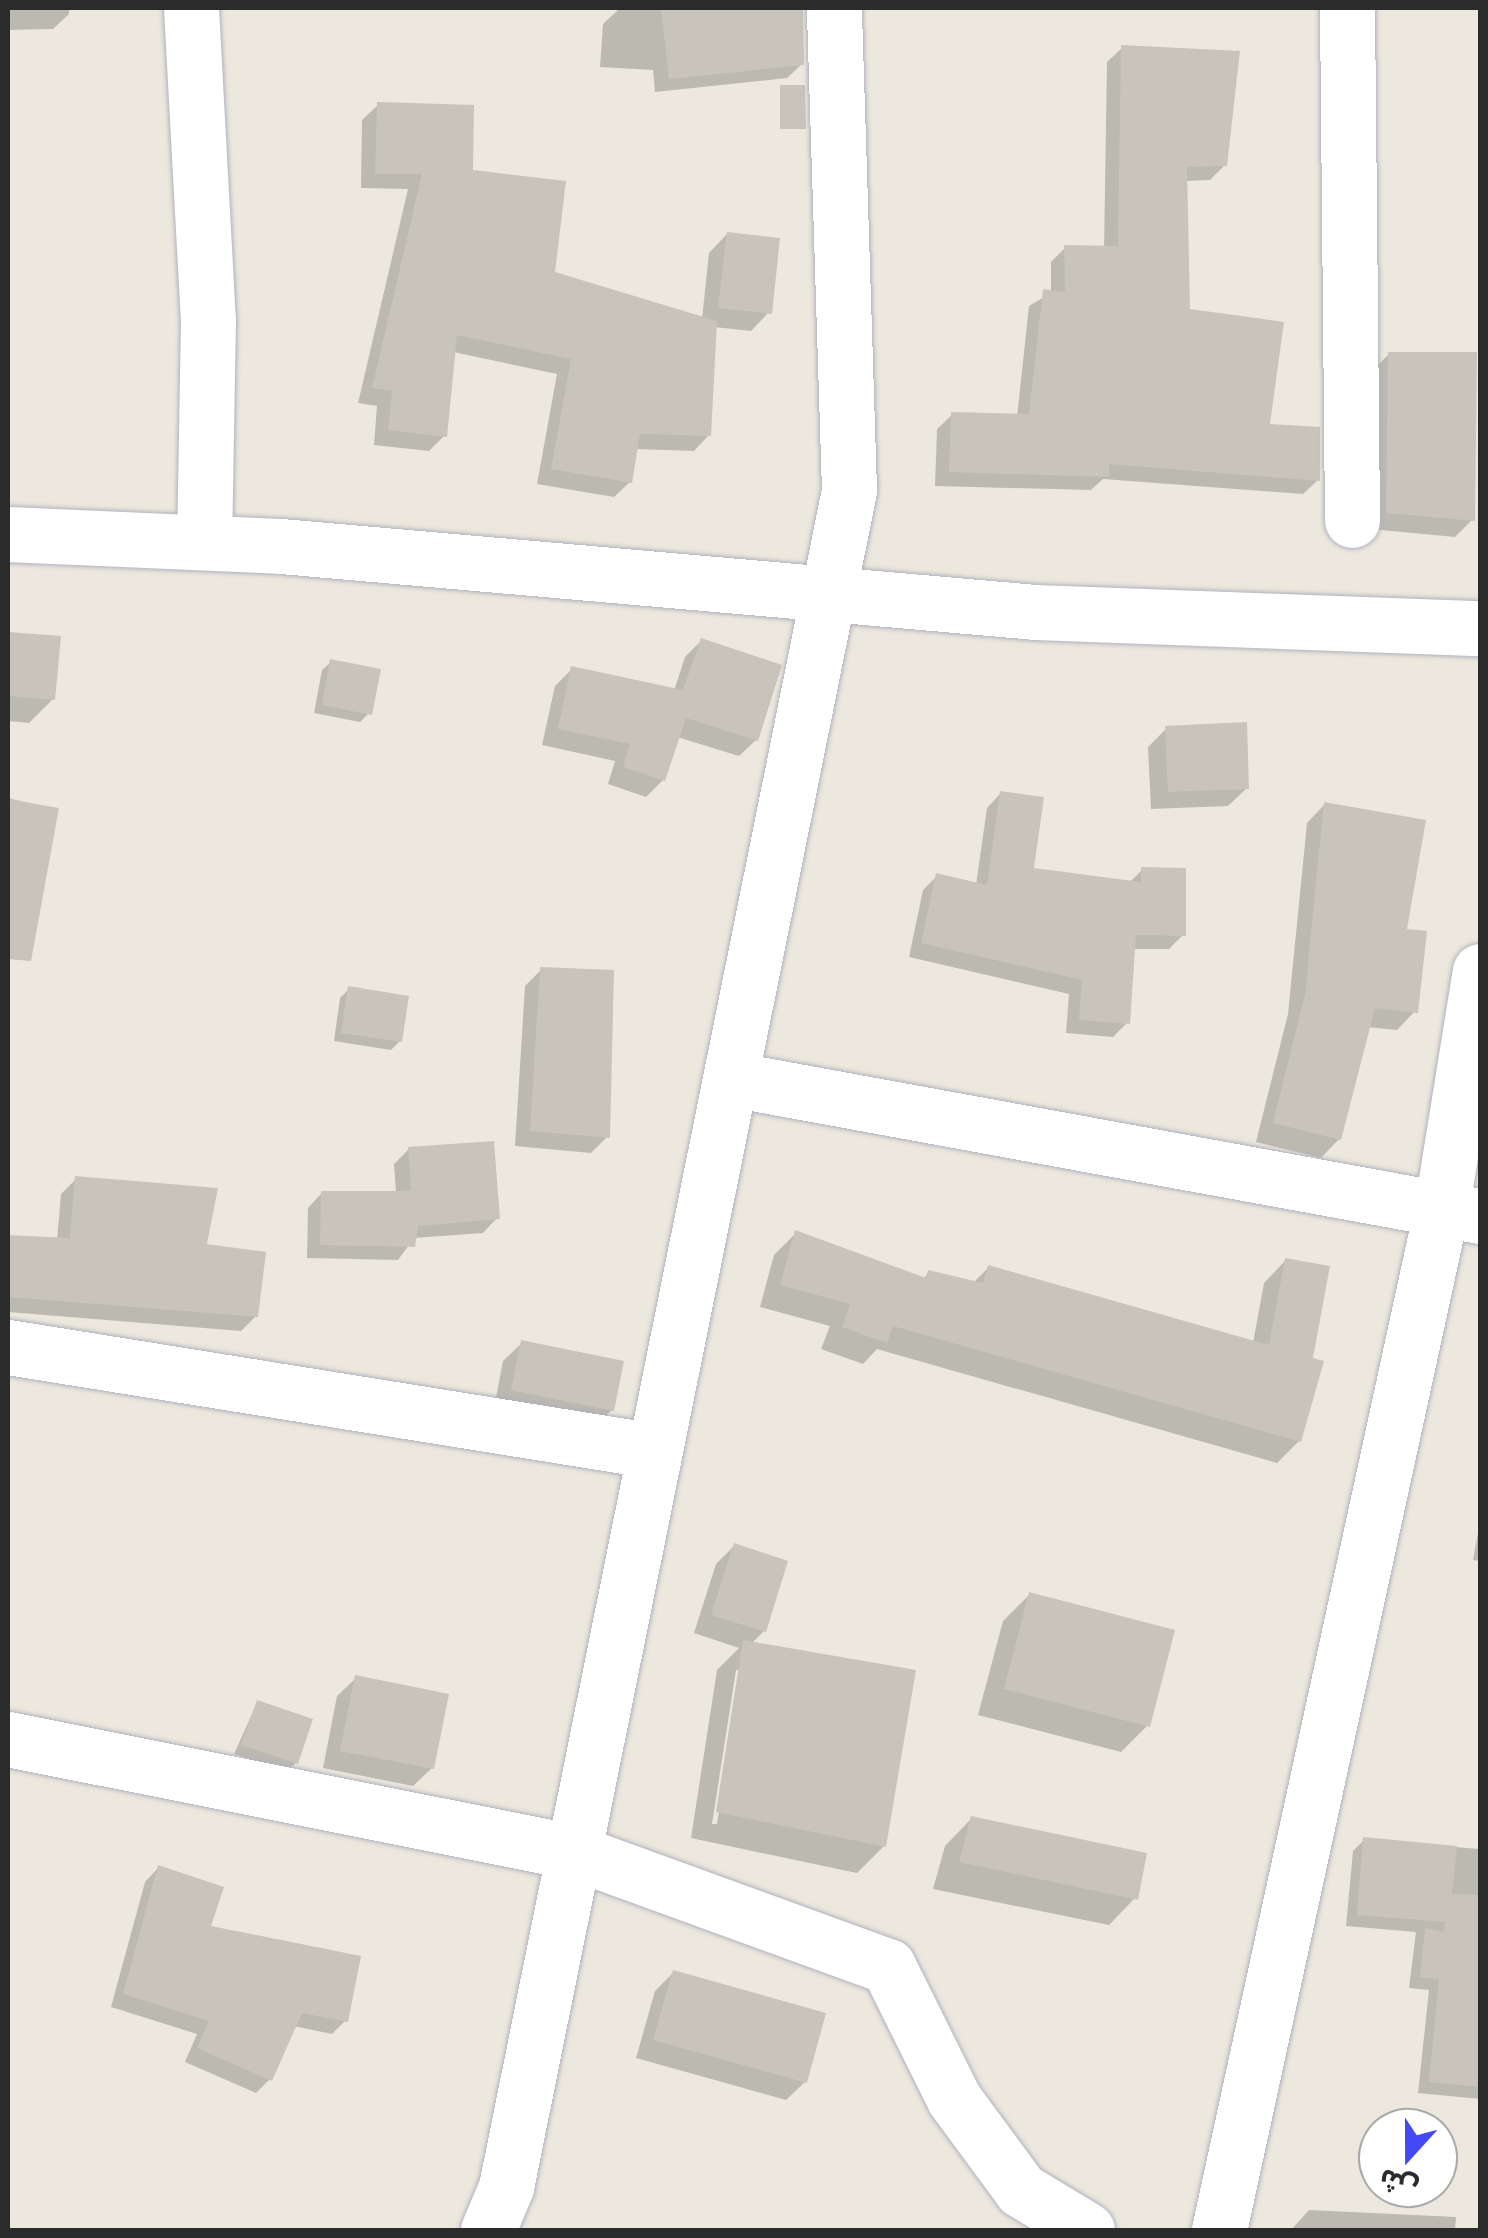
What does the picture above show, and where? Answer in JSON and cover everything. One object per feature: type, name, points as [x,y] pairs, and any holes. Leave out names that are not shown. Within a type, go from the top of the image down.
[{"type":"street","points":[[191,8],[208,319],[204,542]]},
{"type":"street","points":[[488,2230],[506,2187],[849,490],[834,8]]},
{"type":"street","points":[[1347,8],[1352,520]]},
{"type":"street","points":[[8,534],[204,542],[1035,612],[1480,628]]},
{"type":"street","points":[[1219,2230],[1461,1213],[1480,971]]},
{"type":"street","points":[[731,1079],[1461,1213]]},
{"type":"street","points":[[8,1347],[655,1451]]},
{"type":"street","points":[[8,1739],[574,1852],[888,1966],[954,2099],[1021,2190],[1087,2230]]},
{"type":"building","points":[[661,8],[803,8],[804,65],[669,79]]},
{"type":"building","points":[[1121,45],[1240,51],[1227,166],[1187,167],[1190,309],[1284,322],[1270,424],[1320,427],[1320,481],[1109,464],[1109,477],[949,472],[951,412],[1029,414],[1043,289],[1065,292],[1064,245],[1118,246]]},
{"type":"building","points":[[780,85],[805,85],[806,129],[780,129]]},
{"type":"building","points":[[377,102],[474,105],[473,170],[566,181],[555,272],[717,321],[711,436],[640,434],[632,483],[551,469],[571,359],[457,335],[447,437],[388,430],[392,391],[372,388],[422,174],[375,174]]},
{"type":"building","points":[[727,232],[780,238],[772,314],[718,308]]},
{"type":"building","points":[[1388,352],[1477,352],[1475,521],[1386,513]]},
{"type":"building","points":[[8,632],[61,636],[55,700],[8,696]]},
{"type":"building","points":[[701,638],[782,665],[758,741],[686,718],[665,781],[623,767],[630,744],[558,729],[571,666],[683,690]]},
{"type":"building","points":[[330,659],[381,669],[372,715],[322,705]]},
{"type":"building","points":[[1247,722],[1249,789],[1168,792],[1165,726]]},
{"type":"building","points":[[1000,791],[1044,797],[1034,868],[1141,882],[1141,867],[1186,868],[1186,936],[1136,935],[1130,1024],[1079,1020],[1082,980],[921,943],[936,873],[987,885]]},
{"type":"building","points":[[8,799],[59,808],[31,961],[8,959]]},
{"type":"building","points":[[1324,802],[1426,820],[1407,929],[1427,931],[1418,1013],[1375,1008],[1341,1140],[1273,1123],[1305,994]]},
{"type":"building","points":[[540,967],[614,970],[610,1138],[530,1131]]},
{"type":"building","points":[[348,986],[409,996],[402,1042],[341,1033]]},
{"type":"building","points":[[494,1141],[500,1219],[418,1226],[415,1247],[320,1245],[321,1191],[411,1191],[408,1147]]},
{"type":"building","points":[[75,1176],[218,1188],[207,1244],[266,1252],[258,1317],[8,1297],[8,1235],[70,1238]]},
{"type":"building","points":[[795,1230],[926,1278],[928,1270],[983,1283],[988,1265],[1269,1345],[1285,1258],[1330,1266],[1313,1358],[1324,1361],[1301,1442],[893,1326],[887,1343],[842,1327],[850,1304],[780,1285]]},
{"type":"building","points":[[521,1340],[624,1361],[614,1411],[511,1390]]},
{"type":"building","points":[[734,1543],[788,1561],[766,1632],[711,1615]]},
{"type":"building","points":[[1029,1592],[1175,1630],[1150,1727],[1004,1689]]},
{"type":"building","points":[[743,1640],[916,1670],[886,1847],[716,1812]]},
{"type":"building","points":[[355,1675],[449,1694],[434,1769],[340,1751]]},
{"type":"building","points":[[257,1700],[313,1719],[298,1764],[241,1745]]},
{"type":"building","points":[[971,1816],[1147,1853],[1138,1900],[959,1862]]},
{"type":"building","points":[[1363,1837],[1457,1846],[1452,1894],[1480,1895],[1480,2087],[1429,2082],[1439,1979],[1420,1977],[1425,1928],[1444,1932],[1445,1922],[1357,1915]]},
{"type":"building","points":[[158,1865],[224,1887],[211,1926],[361,1956],[348,2022],[302,2013],[272,2081],[197,2048],[209,2021],[123,1994]]},
{"type":"building","points":[[673,1970],[826,2013],[807,2083],[653,2040]]}]
